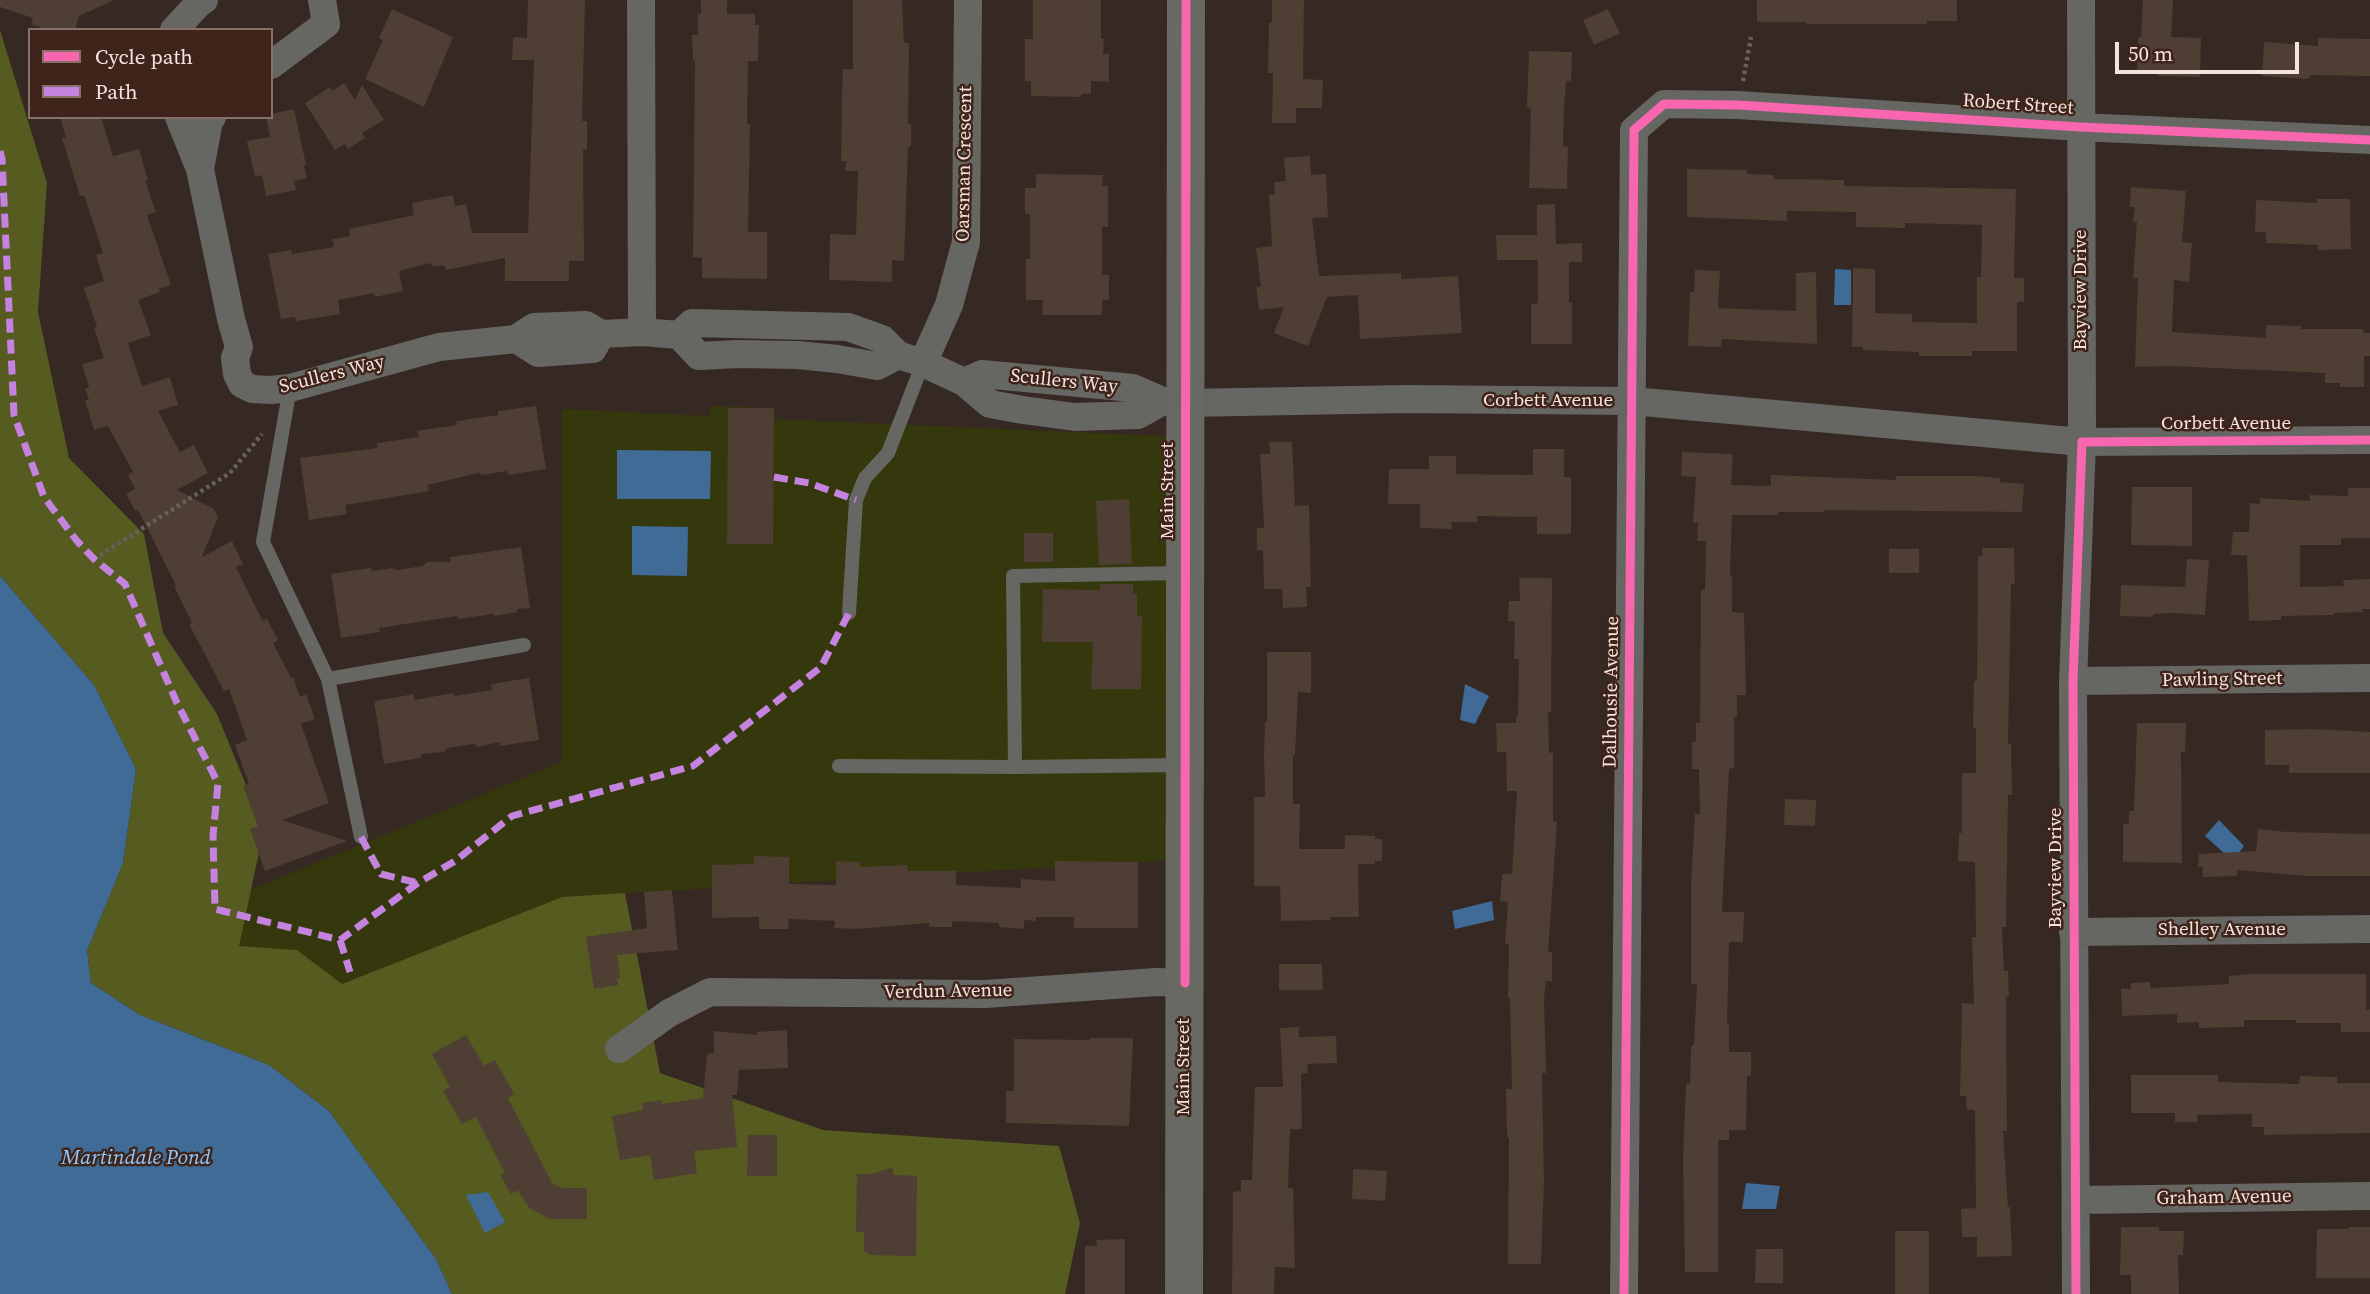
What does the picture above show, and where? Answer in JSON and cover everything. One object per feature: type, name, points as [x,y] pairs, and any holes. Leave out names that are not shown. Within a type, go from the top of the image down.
[{"type":"main road","name":"Main Street","points":[[1184,1294],[1185,573],[1175,402],[1186,0]]},
{"type":"street","points":[[176,28],[204,0]]},
{"type":"street","points":[[273,64],[326,24],[322,0]]},
{"type":"street","points":[[641,0],[642,332]]},
{"type":"street","name":"Oarsman Crescent","points":[[910,359],[949,305],[966,242],[968,0]]},
{"type":"street","name":"Bayview Drive","points":[[2076,1294],[2073,681],[2081,442],[2081,0]]},
{"type":"street","name":"Robert Street","points":[[1664,104],[1738,105],[2080,127],[2370,140]]},
{"type":"street","name":"Dalhousie Avenue","points":[[1624,1294],[1634,130],[1664,104]]},
{"type":"street","name":"Scullers Way","points":[[180,119],[200,169],[239,347],[235,358],[237,374],[242,384],[252,389],[290,388],[439,347],[516,339],[534,327],[586,325],[601,334],[642,332],[679,335],[692,323],[848,327],[882,339],[910,359],[964,382],[982,374],[996,375],[1133,388],[1175,402]]},
{"type":"street","name":"Scullers Way","points":[[200,169],[210,119]]},
{"type":"street","name":"Corbett Avenue","points":[[1175,402],[1632,401],[2081,442],[2370,440]]},
{"type":"street","name":"Pawling Street","points":[[2073,681],[2370,678]]},
{"type":"street","name":"Shelley Avenue","points":[[2073,932],[2370,929]]},
{"type":"street","name":"Verdun Avenue","points":[[619,1049],[669,1013],[710,992],[985,994],[1156,982],[1185,983]]},
{"type":"street","name":"Graham Avenue","points":[[2077,1200],[2370,1196]]},
{"type":"lane","points":[[849,613],[856,499],[865,478],[888,453],[910,359]]},
{"type":"lane","points":[[290,388],[263,542],[328,679],[361,837]]},
{"type":"lane","points":[[1015,767],[1013,576],[1185,573]]},
{"type":"lane","points":[[328,679],[524,645]]},
{"type":"lane","points":[[839,766],[1184,765]]},
{"type":"path","points":[[1738,105],[1751,37]]},
{"type":"path","points":[[94,559],[230,473],[263,434]]},
{"type":"green space","points":[[0,30],[47,183],[38,312],[69,458],[144,534],[163,633],[217,714],[264,829],[239,946],[297,950],[342,984],[562,897],[625,893],[660,1073],[823,1130],[1059,1146],[1080,1223],[1065,1294],[452,1294],[436,1259],[329,1111],[269,1065],[140,1015],[91,983],[87,951],[123,863],[136,769],[94,685],[0,576]]},
{"type":"green space","points":[[710,406],[774,408],[775,419],[1185,437],[1187,859],[562,897],[342,984],[297,950],[238,946],[250,890],[562,762],[562,409],[709,416]]},
{"type":"water","points":[[1835,269],[1851,270],[1851,305],[1834,305]]},
{"type":"water","points":[[617,450],[711,451],[710,499],[617,499]]},
{"type":"water","points":[[632,526],[688,527],[687,576],[632,575]]},
{"type":"water","name":"Martindale Pond","points":[[0,576],[94,685],[136,769],[123,863],[87,951],[91,983],[140,1015],[269,1065],[329,1111],[436,1259],[452,1294],[0,1294]]},
{"type":"water","points":[[1465,684],[1489,696],[1475,724],[1460,720]]},
{"type":"water","points":[[2219,820],[2244,846],[2233,861],[2205,836]]},
{"type":"water","points":[[1492,901],[1494,920],[1455,929],[1452,911]]},
{"type":"water","points":[[1746,1183],[1780,1186],[1776,1209],[1742,1209]]},
{"type":"water","points":[[488,1192],[505,1222],[485,1233],[466,1195]]},
{"type":"building","points":[[0,0],[114,0],[79,16],[76,28],[43,28],[31,24],[33,18],[0,7]]},
{"type":"building","points":[[528,0],[585,0],[582,121],[587,121],[587,150],[583,150],[584,261],[569,261],[569,281],[505,281],[505,258],[446,270],[444,265],[433,267],[430,263],[399,271],[403,291],[375,297],[374,293],[338,300],[340,314],[296,321],[295,317],[281,319],[268,254],[291,250],[292,254],[334,247],[332,239],[350,236],[349,229],[414,215],[412,203],[453,195],[455,206],[466,204],[472,233],[528,233],[534,60],[512,60],[513,37],[527,38]]},
{"type":"building","points":[[701,0],[727,0],[727,14],[755,14],[755,25],[759,25],[758,61],[748,61],[748,232],[767,232],[767,279],[702,278],[702,258],[693,257],[695,61],[692,35],[698,35]]},
{"type":"building","points":[[853,0],[902,0],[904,43],[909,43],[908,124],[911,124],[911,147],[908,147],[904,261],[892,260],[892,282],[829,280],[830,234],[856,235],[858,171],[845,171],[846,161],[841,161],[843,69],[853,69]]},
{"type":"building","points":[[1033,0],[1101,0],[1101,39],[1104,39],[1103,54],[1109,54],[1109,82],[1091,81],[1091,94],[1081,94],[1081,97],[1031,96],[1031,81],[1025,81],[1025,39],[1033,39]]},
{"type":"building","points":[[1272,0],[1304,0],[1303,79],[1323,80],[1322,108],[1296,108],[1296,123],[1272,123],[1273,73],[1268,73]]},
{"type":"building","points":[[1757,0],[1957,0],[1957,21],[1927,21],[1927,24],[1757,22]]},
{"type":"building","points":[[2143,0],[2173,0],[2171,37],[2201,38],[2200,77],[2158,76],[2158,72],[2137,72]]},
{"type":"building","points":[[392,9],[453,37],[424,107],[365,79],[383,40],[379,38]]},
{"type":"building","points":[[1608,9],[1620,33],[1594,45],[1583,20]]},
{"type":"building","points":[[2318,38],[2370,39],[2370,76],[2310,75],[2309,79],[2262,76],[2264,42],[2318,46]]},
{"type":"building","points":[[1529,51],[1572,52],[1571,82],[1566,81],[1564,109],[1563,146],[1568,147],[1567,189],[1529,188]]},
{"type":"building","points":[[344,83],[355,100],[362,85],[384,120],[362,133],[365,138],[348,149],[345,144],[335,150],[305,103],[330,87],[332,91]]},
{"type":"building","points":[[294,109],[307,178],[294,181],[296,190],[266,196],[262,175],[255,177],[247,141],[270,137],[266,119],[273,119],[273,114]]},
{"type":"building","points":[[61,119],[102,119],[113,156],[139,149],[148,180],[145,181],[156,212],[147,215],[171,285],[138,300],[151,335],[128,343],[142,386],[170,377],[178,405],[158,411],[180,452],[194,445],[208,473],[177,490],[214,509],[218,517],[202,557],[232,541],[243,564],[236,567],[262,620],[267,619],[278,640],[273,643],[291,678],[293,677],[300,697],[306,694],[315,719],[301,724],[329,803],[282,820],[347,841],[265,871],[250,829],[258,826],[243,786],[249,784],[235,745],[247,740],[229,689],[224,691],[189,624],[192,623],[174,586],[176,585],[138,510],[135,511],[126,494],[135,489],[128,475],[133,472],[108,426],[94,430],[85,400],[89,400],[85,389],[89,387],[82,364],[104,358],[84,288],[104,281],[96,255],[103,253],[84,195],[80,196],[62,138],[66,137]]},
{"type":"building","points":[[1310,156],[1311,175],[1326,174],[1328,217],[1312,218],[1319,276],[1401,273],[1401,279],[1458,276],[1462,333],[1360,339],[1358,295],[1327,297],[1308,346],[1274,333],[1284,307],[1259,310],[1256,287],[1261,286],[1256,248],[1272,246],[1269,195],[1275,194],[1274,182],[1286,181],[1284,158]]},
{"type":"building","points":[[1687,169],[1747,170],[1747,174],[1774,175],[1774,179],[1844,180],[1844,186],[2016,189],[2014,278],[2024,278],[2024,302],[2017,302],[2017,351],[1972,351],[1972,356],[1919,356],[1919,352],[1863,350],[1863,347],[1852,347],[1853,268],[1875,269],[1875,313],[1912,314],[1912,322],[1977,323],[1977,277],[1981,277],[1982,225],[1905,223],[1905,228],[1856,227],[1856,212],[1787,211],[1787,221],[1687,217]]},
{"type":"building","points":[[1036,174],[1103,175],[1102,186],[1108,186],[1108,227],[1102,227],[1102,275],[1109,275],[1109,300],[1102,300],[1102,315],[1042,315],[1043,300],[1026,300],[1030,214],[1025,214],[1025,188],[1036,188]]},
{"type":"building","points":[[2131,187],[2186,191],[2182,242],[2192,243],[2189,282],[2174,280],[2172,332],[2266,338],[2266,325],[2301,326],[2301,329],[2363,329],[2363,333],[2370,333],[2370,356],[2364,356],[2364,387],[2340,387],[2340,383],[2325,383],[2325,373],[2171,366],[2135,367],[2138,278],[2133,278],[2137,222],[2133,222],[2135,207],[2130,207]]},
{"type":"building","points":[[2317,199],[2350,199],[2351,249],[2318,250],[2318,245],[2266,243],[2266,232],[2255,232],[2256,200],[2317,203]]},
{"type":"building","points":[[1555,204],[1556,244],[1582,243],[1582,262],[1569,262],[1572,344],[1531,344],[1531,304],[1538,303],[1538,260],[1497,260],[1496,235],[1537,235],[1537,205]]},
{"type":"building","points":[[1695,270],[1720,271],[1718,308],[1796,311],[1796,273],[1816,272],[1817,344],[1722,339],[1721,347],[1688,346],[1690,292],[1694,292]]},
{"type":"building","points":[[536,406],[546,469],[508,475],[507,471],[482,475],[478,473],[428,485],[429,491],[345,505],[347,514],[309,520],[300,458],[377,448],[377,443],[419,437],[417,431],[457,425],[456,421],[498,415],[498,411]]},
{"type":"building","points":[[728,408],[774,408],[773,544],[727,544]]},
{"type":"building","points":[[1269,442],[1292,442],[1295,506],[1309,505],[1311,587],[1306,587],[1307,607],[1283,608],[1282,589],[1264,589],[1263,550],[1257,551],[1257,528],[1264,528],[1260,454],[1270,454]]},
{"type":"building","points":[[1533,449],[1564,449],[1564,477],[1571,477],[1571,534],[1537,534],[1537,517],[1477,516],[1477,522],[1451,522],[1452,529],[1420,528],[1420,504],[1388,504],[1389,469],[1429,469],[1429,456],[1456,456],[1456,474],[1533,475]]},
{"type":"building","points":[[1682,452],[1733,454],[1731,485],[1771,486],[1771,475],[1896,480],[1896,476],[1977,476],[2024,484],[2022,512],[1824,510],[1778,512],[1778,515],[1732,515],[1732,612],[1744,613],[1746,695],[1737,695],[1737,717],[1734,717],[1734,768],[1729,769],[1722,912],[1744,912],[1743,942],[1729,942],[1727,1024],[1729,1052],[1751,1052],[1751,1076],[1747,1076],[1746,1130],[1729,1130],[1729,1140],[1718,1140],[1718,1272],[1685,1272],[1683,1158],[1686,1084],[1690,1084],[1697,984],[1691,984],[1691,888],[1695,814],[1700,814],[1699,769],[1692,769],[1692,742],[1696,742],[1696,723],[1700,723],[1701,590],[1705,590],[1706,541],[1697,541],[1698,523],[1693,522],[1696,477],[1681,476]]},
{"type":"building","points":[[2132,487],[2192,487],[2192,546],[2131,545]]},
{"type":"building","points":[[2348,488],[2370,488],[2370,538],[2341,538],[2341,545],[2300,545],[2300,587],[2344,586],[2343,580],[2370,579],[2370,609],[2334,615],[2281,616],[2281,620],[2249,621],[2247,555],[2231,555],[2233,532],[2249,532],[2250,503],[2260,504],[2260,498],[2310,501],[2310,495],[2348,496]]},
{"type":"building","points":[[1129,499],[1132,564],[1099,565],[1096,501]]},
{"type":"building","points":[[1024,533],[1053,533],[1053,562],[1024,562]]},
{"type":"building","points":[[521,547],[530,608],[494,616],[458,619],[457,616],[379,628],[380,632],[341,638],[331,574],[371,568],[372,571],[393,568],[397,570],[423,566],[427,562],[451,562],[450,557]]},
{"type":"building","points":[[1982,548],[2014,548],[2015,584],[2011,584],[2008,744],[2011,744],[2012,795],[2008,795],[2006,927],[2002,927],[2004,971],[2008,971],[2009,996],[2006,997],[2007,1131],[2003,1131],[2012,1256],[1977,1257],[1977,1237],[1962,1237],[1961,1209],[1976,1208],[1975,1110],[1967,1110],[1966,1096],[1960,1096],[1962,1003],[1974,1004],[1972,937],[1976,937],[1975,862],[1958,861],[1959,833],[1962,833],[1962,773],[1976,773],[1974,681],[1977,681],[1978,556],[1983,556]]},
{"type":"building","points":[[1889,549],[1919,549],[1919,573],[1889,573]]},
{"type":"building","points":[[2187,559],[2209,560],[2205,615],[2173,613],[2153,614],[2153,617],[2120,616],[2121,585],[2185,587]]},
{"type":"building","points":[[1519,578],[1552,578],[1551,712],[1548,712],[1549,753],[1553,752],[1553,821],[1557,822],[1548,952],[1552,952],[1552,981],[1546,981],[1544,998],[1546,1073],[1542,1073],[1544,1181],[1541,1264],[1508,1264],[1509,1137],[1506,1089],[1512,1089],[1508,998],[1509,945],[1505,944],[1508,902],[1500,901],[1502,874],[1512,874],[1517,791],[1507,791],[1506,752],[1497,752],[1496,723],[1516,723],[1518,716],[1519,659],[1514,659],[1515,621],[1508,621],[1509,601],[1520,601]]},
{"type":"building","points":[[1100,584],[1133,584],[1133,594],[1137,594],[1137,616],[1142,616],[1141,689],[1091,689],[1093,642],[1042,642],[1043,589],[1100,590]]},
{"type":"building","points":[[1267,652],[1311,652],[1311,693],[1298,692],[1293,755],[1293,804],[1300,804],[1299,849],[1345,849],[1345,835],[1375,836],[1375,839],[1382,839],[1382,861],[1375,861],[1375,864],[1358,864],[1359,917],[1281,921],[1280,886],[1254,886],[1254,797],[1265,797]]},
{"type":"building","points":[[529,678],[539,740],[500,746],[500,742],[478,747],[473,744],[447,748],[444,752],[421,754],[421,758],[384,764],[374,701],[414,694],[414,700],[454,693],[454,696],[492,690],[491,684]]},
{"type":"building","points":[[2137,723],[2186,723],[2185,752],[2181,752],[2182,863],[2123,862],[2123,824],[2129,824],[2129,811],[2134,811]]},
{"type":"building","points":[[2265,730],[2370,732],[2370,773],[2289,773],[2289,765],[2265,765]]},
{"type":"building","points":[[1785,799],[1816,800],[1815,826],[1784,825]]},
{"type":"building","points":[[2258,829],[2370,834],[2370,876],[2307,876],[2237,870],[2237,876],[2203,877],[2203,867],[2198,867],[2199,854],[2256,851]]},
{"type":"building","points":[[754,856],[789,857],[789,884],[836,885],[836,861],[860,862],[860,867],[907,865],[908,871],[956,871],[956,885],[1021,888],[1021,879],[1055,881],[1055,861],[1138,862],[1138,928],[1074,928],[1074,917],[1036,917],[1036,921],[1024,920],[1024,929],[999,927],[999,923],[956,921],[952,922],[952,927],[929,927],[929,923],[857,929],[834,928],[835,921],[789,919],[788,929],[759,929],[759,917],[712,918],[712,865],[754,864]]},
{"type":"building","points":[[672,890],[678,950],[617,955],[620,978],[617,978],[618,985],[594,989],[586,937],[647,928],[644,892]]},
{"type":"building","points":[[1279,964],[1322,964],[1323,990],[1279,990]]},
{"type":"building","points":[[2366,974],[2366,1010],[2370,1009],[2370,1032],[2341,1032],[2341,1023],[2296,1023],[2296,1020],[2244,1020],[2244,1027],[2199,1028],[2199,1022],[2177,1023],[2177,1014],[2122,1016],[2121,989],[2131,989],[2131,983],[2150,982],[2150,988],[2229,984],[2229,976]]},
{"type":"building","points":[[1299,1027],[1299,1037],[1336,1036],[1337,1063],[1307,1064],[1308,1073],[1301,1074],[1302,1129],[1290,1129],[1288,1188],[1293,1188],[1295,1268],[1275,1267],[1274,1294],[1232,1294],[1233,1192],[1241,1191],[1241,1180],[1252,1180],[1255,1087],[1283,1087],[1280,1028]]},
{"type":"building","points":[[787,1030],[788,1068],[739,1070],[737,1095],[732,1095],[737,1147],[694,1151],[697,1173],[654,1180],[650,1155],[620,1160],[612,1116],[643,1110],[642,1103],[662,1100],[662,1104],[703,1098],[707,1054],[714,1053],[714,1031],[757,1035],[757,1032]]},
{"type":"building","points":[[466,1035],[484,1066],[495,1060],[514,1094],[508,1098],[552,1183],[562,1188],[587,1188],[587,1219],[550,1219],[529,1208],[518,1190],[511,1194],[500,1175],[505,1173],[476,1117],[462,1124],[443,1091],[450,1087],[432,1054]]},
{"type":"building","points":[[1133,1038],[1129,1126],[1006,1123],[1006,1091],[1014,1091],[1014,1039]]},
{"type":"building","points":[[2131,1075],[2218,1075],[2218,1082],[2299,1084],[2300,1076],[2337,1077],[2337,1083],[2370,1083],[2370,1133],[2264,1135],[2264,1127],[2252,1127],[2252,1114],[2197,1115],[2197,1122],[2175,1122],[2175,1113],[2131,1113]]},
{"type":"building","points":[[748,1135],[777,1135],[777,1176],[747,1176]]},
{"type":"building","points":[[893,1167],[893,1175],[917,1176],[916,1256],[869,1255],[864,1252],[864,1232],[856,1232],[857,1174],[872,1174]]},
{"type":"building","points":[[1353,1169],[1387,1171],[1385,1201],[1352,1199]]},
{"type":"building","points":[[2121,1227],[2159,1227],[2159,1231],[2184,1231],[2183,1255],[2178,1255],[2179,1294],[2131,1294],[2131,1275],[2120,1275]]},
{"type":"building","points":[[2370,1227],[2370,1278],[2316,1278],[2317,1229]]},
{"type":"building","points":[[1895,1231],[1929,1231],[1929,1294],[1895,1294]]},
{"type":"building","points":[[1125,1239],[1125,1294],[1085,1294],[1085,1246],[1097,1246],[1096,1240]]},
{"type":"building","points":[[1756,1249],[1783,1249],[1783,1283],[1755,1283]]},
{"type":"marked path","points":[[0,151],[14,415],[44,497],[77,541],[125,584],[177,703],[218,783],[213,836],[215,909],[340,940],[418,883],[455,861],[512,816],[693,766],[821,667],[849,613]]},
{"type":"marked path","points":[[774,477],[809,483],[856,500]]},
{"type":"marked path","points":[[361,837],[381,874],[418,883]]},
{"type":"marked path","points":[[340,940],[350,972]]},
{"type":"cycle path","points":[[1185,983],[1186,0]]},
{"type":"cycle path","points":[[1624,1294],[1634,130],[1664,104],[1738,105],[2080,127],[2370,140]]},
{"type":"cycle path","points":[[2076,1294],[2073,681],[2082,442],[2370,440]]}]
